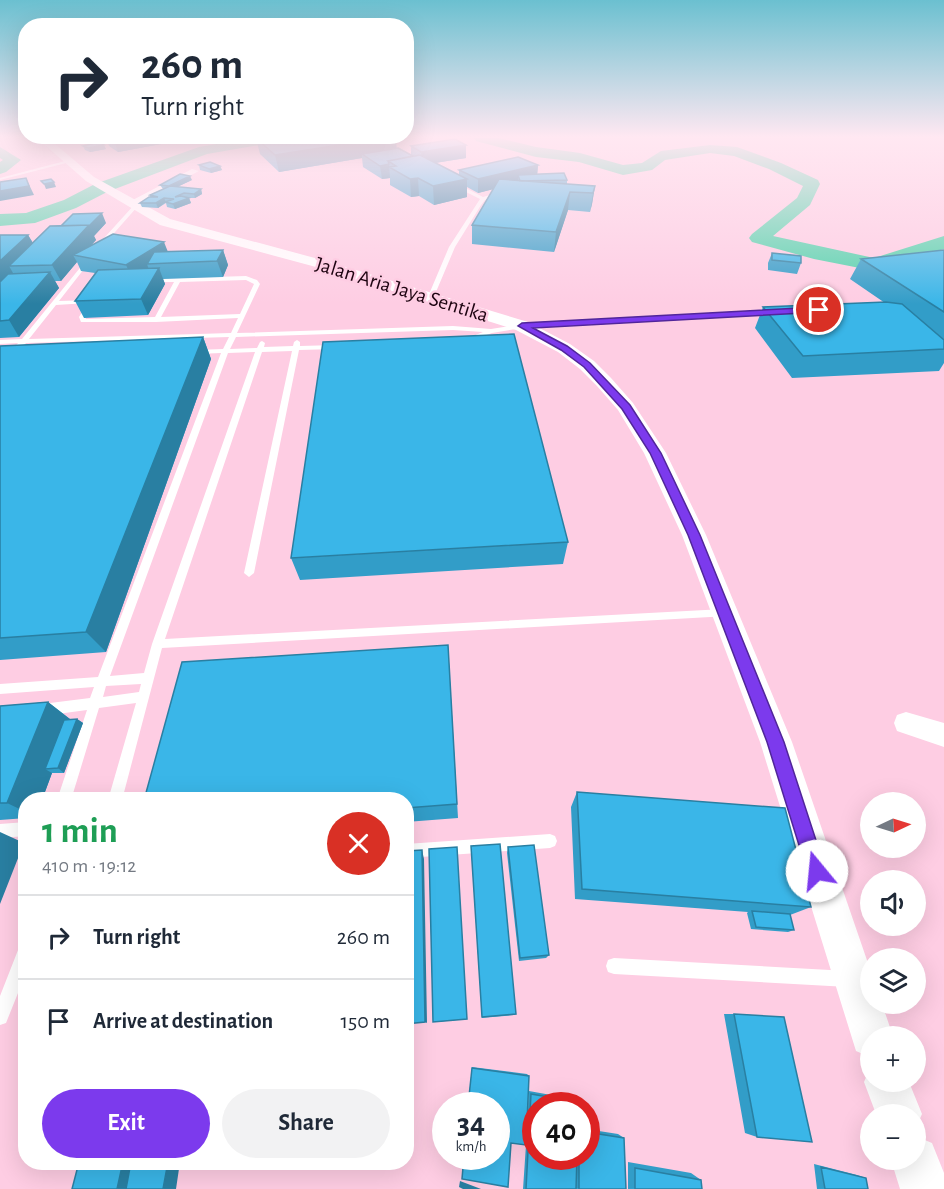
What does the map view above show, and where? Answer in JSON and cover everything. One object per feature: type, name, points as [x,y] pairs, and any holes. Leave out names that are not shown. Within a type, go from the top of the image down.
[{"type":"street","name":"Jalan Aria Jaya Sentika","points":[[116,193],[165,222],[190,231],[310,261],[522,326],[564,348],[587,365],[626,407],[655,453],[694,535],[776,742],[867,1026]]},
{"type":"street","points":[[127,200],[156,193]]},
{"type":"street","points":[[906,723],[944,735]]},
{"type":"street","points":[[918,1170],[925,1189]]},
{"type":"lane","points":[[473,193],[483,199]]},
{"type":"lane","points":[[430,299],[452,247],[483,199],[500,193]]},
{"type":"lane","points":[[10,359],[69,284],[127,200]]},
{"type":"lane","points":[[67,792],[102,681],[226,350],[256,284],[255,281],[246,278],[141,281]]},
{"type":"lane","points":[[156,320],[178,280]]},
{"type":"lane","points":[[57,284],[69,284]]},
{"type":"lane","points":[[99,293],[82,317],[83,321],[243,316]]},
{"type":"lane","points":[[54,303],[92,301]]},
{"type":"lane","points":[[458,344],[491,331],[522,326],[783,312]]},
{"type":"lane","points":[[0,342],[453,328],[491,331]]},
{"type":"lane","points":[[249,573],[299,333]]},
{"type":"lane","points":[[117,792],[158,644],[264,334]]},
{"type":"lane","points":[[191,352],[342,347]]},
{"type":"lane","points":[[0,359],[19,358]]},
{"type":"lane","points":[[158,644],[724,613]]},
{"type":"lane","points":[[0,689],[148,678]]},
{"type":"lane","points":[[30,712],[143,697]]},
{"type":"lane","points":[[0,831],[18,830]]},
{"type":"lane","points":[[414,850],[549,841]]},
{"type":"lane","points":[[614,966],[851,979]]},
{"type":"lane","points":[[0,1017],[3,998],[18,967]]},
{"type":"building","points":[[183,193],[175,197],[189,198],[173,204],[165,202],[174,199],[164,198],[156,203],[140,203],[149,197],[158,197],[150,195]]},
{"type":"building","points":[[490,193],[569,193],[556,232],[472,225]]},
{"type":"building","points":[[102,213],[89,226],[61,226],[73,214]]},
{"type":"building","points":[[89,225],[52,265],[9,266],[50,226]]},
{"type":"building","points":[[113,234],[164,242],[126,265],[73,255]]},
{"type":"building","points":[[0,235],[28,235],[0,261]]},
{"type":"building","points":[[223,250],[217,261],[147,264],[154,252]]},
{"type":"building","points":[[944,250],[944,312],[861,259]]},
{"type":"building","points":[[772,253],[801,256],[801,263],[772,260]]},
{"type":"building","points":[[159,268],[141,299],[75,301],[98,270]]},
{"type":"building","points":[[50,272],[9,320],[0,321],[0,282],[8,274]]},
{"type":"building","points":[[886,302],[902,304],[944,340],[944,349],[803,356],[763,307]]},
{"type":"building","points":[[514,334],[568,542],[291,558],[323,342]]},
{"type":"building","points":[[203,337],[86,632],[0,638],[0,346]]},
{"type":"building","points":[[448,645],[457,804],[414,807],[414,792],[146,792],[182,662]]},
{"type":"building","points":[[48,702],[7,803],[0,803],[0,706]]},
{"type":"building","points":[[77,719],[58,768],[45,769],[64,720]]},
{"type":"building","points":[[577,792],[785,808],[811,907],[582,889]]},
{"type":"building","points":[[500,844],[516,1014],[482,1017],[471,846]]},
{"type":"building","points":[[534,845],[549,955],[520,958],[508,847]]},
{"type":"building","points":[[457,847],[467,1019],[433,1022],[429,849]]},
{"type":"building","points":[[414,850],[422,850],[425,1022],[414,1023]]},
{"type":"building","points":[[752,911],[790,914],[794,930],[756,927]]},
{"type":"building","points":[[734,1014],[784,1017],[812,1142],[757,1137]]},
{"type":"building","points":[[472,1068],[529,1076],[528,1092],[522,1092],[522,1144],[511,1143],[510,1158],[510,1092],[469,1092]]},
{"type":"building","points":[[600,1134],[624,1138],[626,1189],[579,1189],[579,1170],[600,1170]]},
{"type":"building","points":[[821,1167],[866,1178],[868,1189],[825,1189]]},
{"type":"building","points":[[635,1168],[701,1180],[702,1189],[635,1189]]},
{"type":"building","points":[[77,1170],[121,1170],[117,1189],[72,1189]]},
{"type":"building","points":[[130,1170],[167,1170],[163,1189],[126,1189]]},
{"type":"building","points":[[463,1170],[509,1170],[508,1187],[462,1179]]},
{"type":"building","points":[[527,1170],[577,1170],[576,1189],[526,1189]]},
{"type":"waterway","points":[[0,220],[28,219],[70,204],[90,193]]},
{"type":"waterway","points":[[808,193],[804,201],[759,238],[814,253],[875,265],[944,242]]},
{"type":"route","points":[[817,871],[776,742],[694,535],[655,453],[626,407],[587,365],[541,334],[522,326],[819,310]]}]
